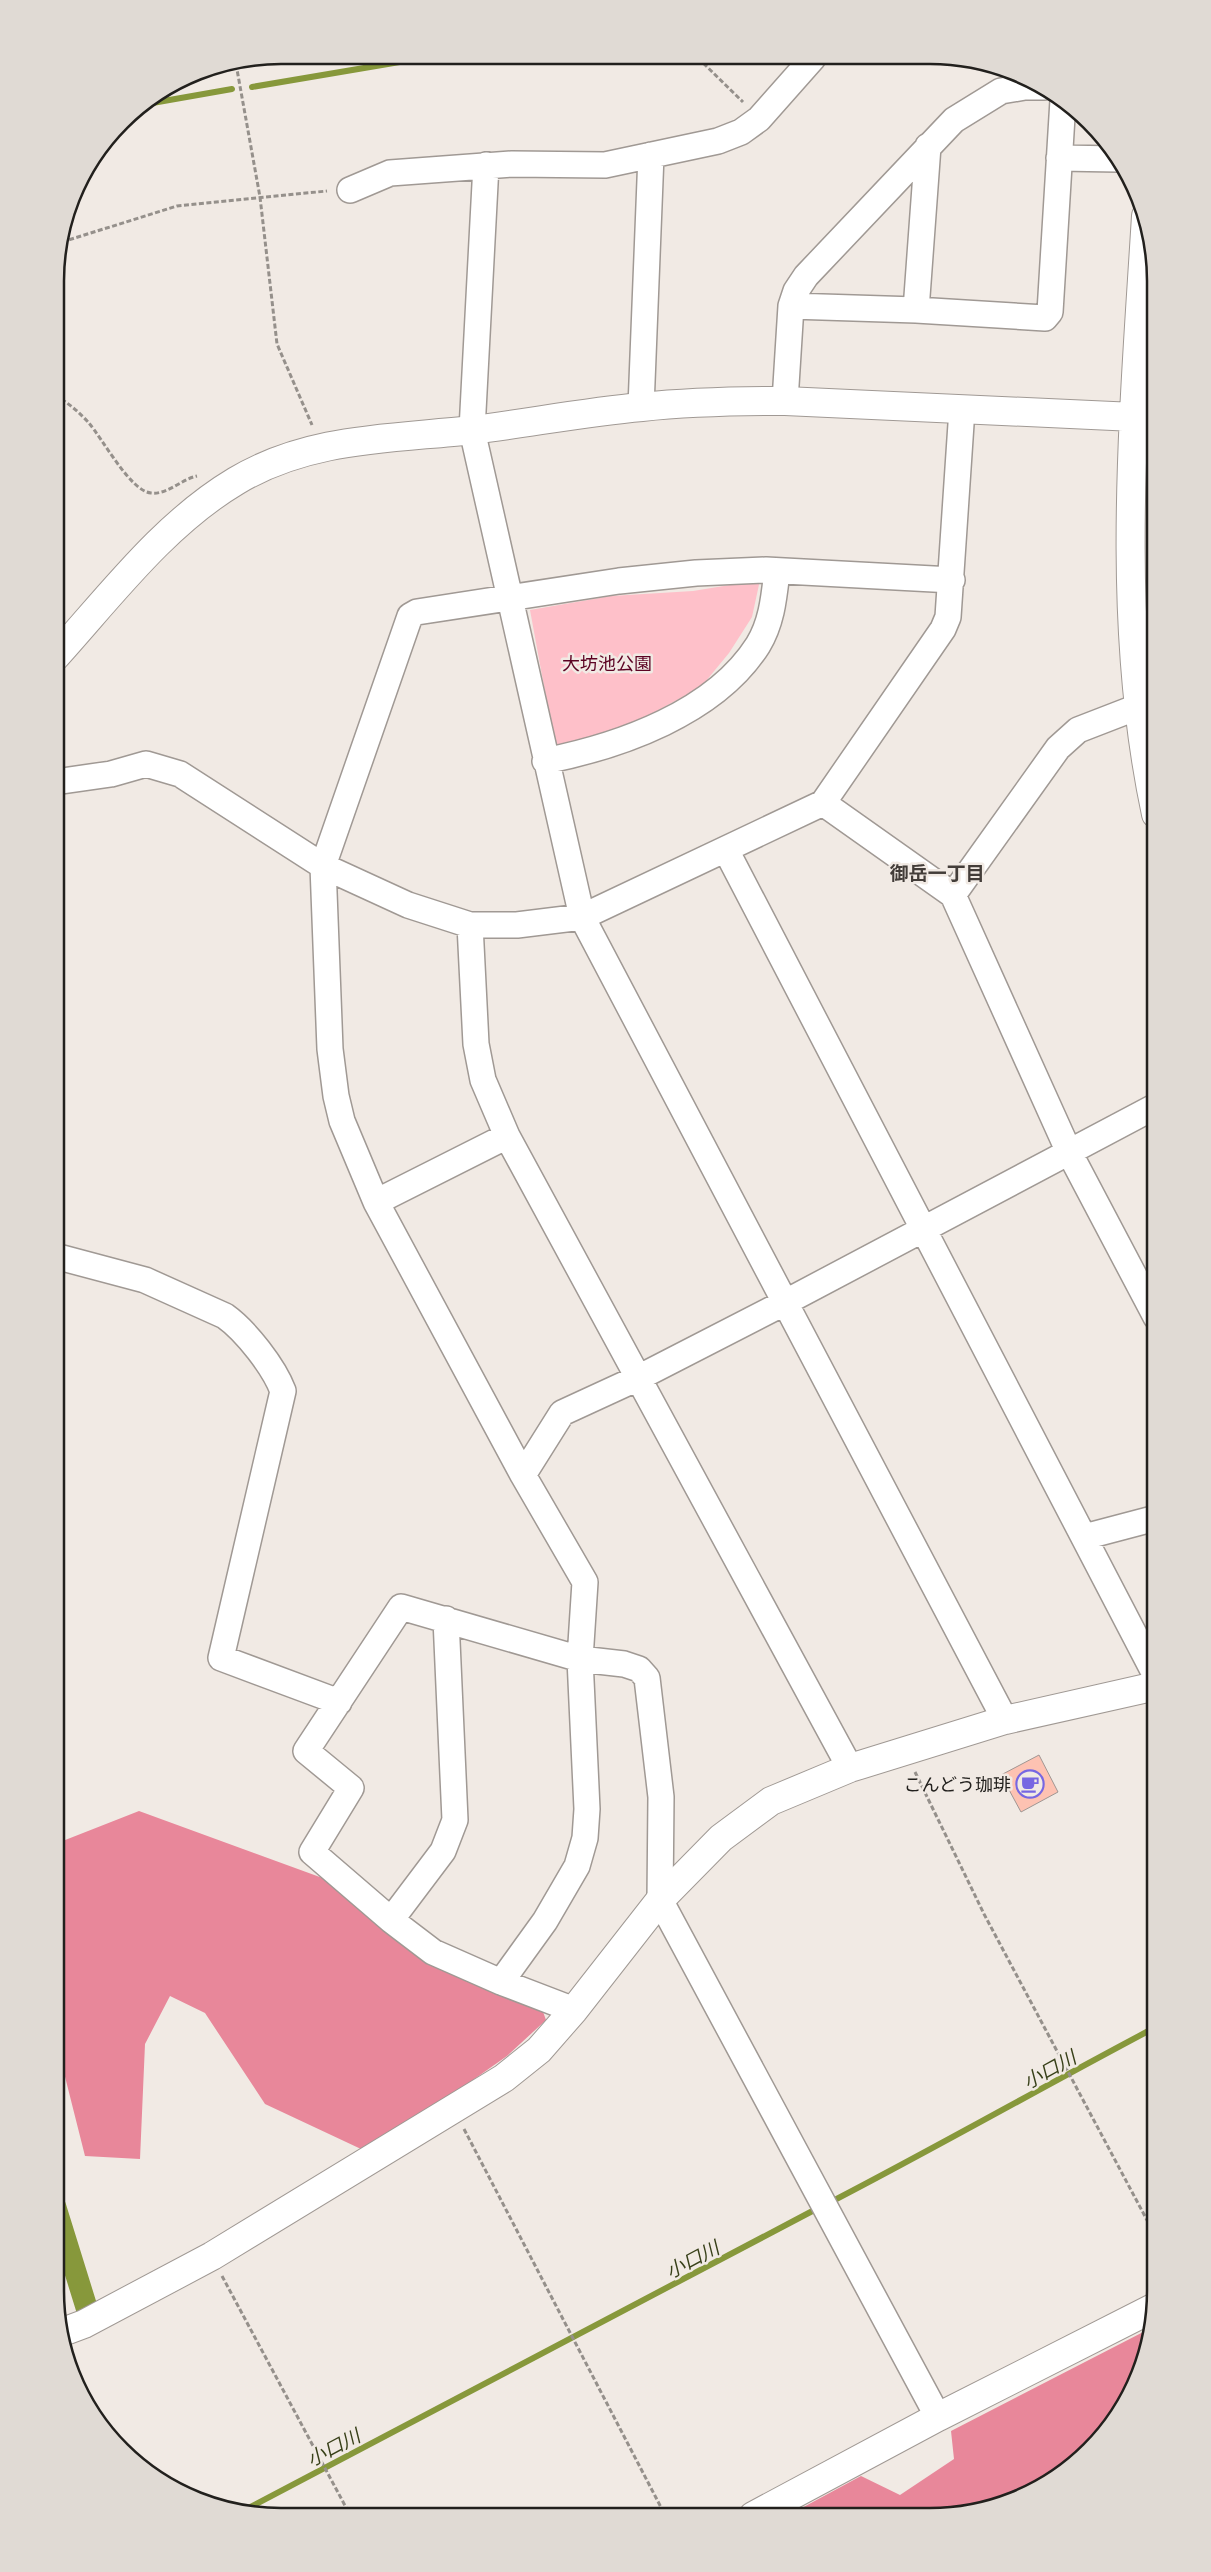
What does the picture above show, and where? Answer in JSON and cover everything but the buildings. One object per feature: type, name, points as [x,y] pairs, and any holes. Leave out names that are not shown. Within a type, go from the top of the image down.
[{"type":"street","points":[[350,190],[390,174],[486,166],[605,165],[718,141],[741,132],[759,119],[808,64]]},
{"type":"street","points":[[785,401],[791,306],[796,291],[806,276],[954,120],[1001,92],[1028,87]]},
{"type":"street","points":[[791,306],[916,310],[1045,318],[1050,312],[1062,109]]},
{"type":"street","points":[[916,310],[928,146]]},
{"type":"street","points":[[641,407],[650,155]]},
{"type":"street","points":[[1059,158],[1110,159]]},
{"type":"street","points":[[486,166],[472,430],[545,761],[582,917],[1005,1720]]},
{"type":"street","points":[[1146,258],[1145,417],[1130,558],[1132,630],[1147,753]]},
{"type":"street","points":[[64,646],[161,540],[190,513],[224,489],[270,463],[320,447],[362,440],[472,430],[641,407],[785,401],[1145,417]]},
{"type":"street","points":[[64,781],[112,774],[146,764],[159,766],[180,774],[323,866],[408,905],[470,925],[517,926],[582,917],[823,803],[943,629],[948,617],[952,580],[962,409]]},
{"type":"street","points":[[501,1982],[522,1956],[550,1914],[577,1866],[585,1838],[587,1809],[580,1659],[585,1582],[523,1474],[376,1202],[342,1121],[336,1096],[330,1049],[323,866],[410,616],[416,612],[508,596],[696,573],[777,571],[952,580]]},
{"type":"street","points":[[545,761],[582,754],[659,723],[703,701],[724,685],[747,659],[762,637],[774,606],[777,571]]},
{"type":"street","points":[[953,895],[1058,748],[1078,730],[1140,706]]},
{"type":"street","points":[[823,803],[953,895],[1068,1150],[1147,1300]]},
{"type":"street","points":[[726,850],[1147,1659]]},
{"type":"street","points":[[470,925],[476,1044],[483,1080],[507,1136],[850,1768]]},
{"type":"street","points":[[523,1474],[562,1413],[638,1378],[784,1303],[1068,1150],[1147,1110]]},
{"type":"street","points":[[376,1202],[507,1136]]},
{"type":"street","points":[[64,1258],[145,1280],[225,1316],[236,1324],[278,1379],[283,1391],[221,1658],[339,1702]]},
{"type":"street","points":[[1084,1537],[1147,1520]]},
{"type":"street","points":[[574,2010],[501,1982],[433,1952],[391,1920],[312,1852],[351,1788],[306,1751],[401,1607],[580,1659],[624,1664],[639,1669],[647,1678],[661,1797],[660,1900],[938,2417]]},
{"type":"street","points":[[391,1920],[443,1851],[455,1820],[446,1619]]},
{"type":"street","points":[[67,2330],[84,2324],[212,2256],[504,2078],[539,2050],[574,2010],[660,1900],[721,1838],[771,1801],[850,1768],[1005,1720],[1147,1688]]},
{"type":"street","points":[[768,2508],[938,2417],[1146,2311]]},
{"type":"path","points":[[704,64],[759,119]]},
{"type":"path","points":[[237,68],[260,196],[277,344],[320,447]]},
{"type":"path","points":[[68,240],[177,206],[260,196],[350,190]]},
{"type":"path","points":[[64,401],[73,406],[86,420],[131,480],[142,490],[152,494],[162,492],[189,478],[200,475],[216,476],[224,489]]},
{"type":"path","points":[[905,1751],[984,1914],[1147,2220]]},
{"type":"path","points":[[454,2109],[661,2508]]},
{"type":"path","points":[[212,2256],[346,2508]]},
{"type":"green space","name":"大坊池公園","points":[[760,580],[752,617],[729,653],[701,687],[651,714],[569,749],[555,746],[530,610],[611,596],[693,591]]},
{"type":"shaded area","points":[[139,1811],[328,1880],[542,2009],[546,2020],[507,2056],[453,2094],[361,2149],[265,2104],[205,2013],[170,1996],[145,2044],[140,2159],[85,2156],[64,2073],[64,1840]]},
{"type":"shaded area","points":[[1143,2332],[1131,2374],[1111,2412],[1084,2445],[1051,2472],[1026,2486],[987,2501],[945,2508],[802,2508],[861,2476],[900,2495],[954,2459],[951,2431]]},
{"type":"waterway","points":[[252,87],[388,64]]},
{"type":"waterway","points":[[157,102],[232,89]]},
{"type":"waterway","name":"小口川","points":[[829,2203],[1147,2032]]},
{"type":"waterway","name":"小口川","points":[[252,2506],[820,2207]]},
{"type":"waterway","points":[[64,2235],[87,2309]]},
{"type":"place","name":"こんどう珈琲","points":[[1030,1784]]},
{"type":"district","name":"御岳一丁目","points":[[937,872]]}]
